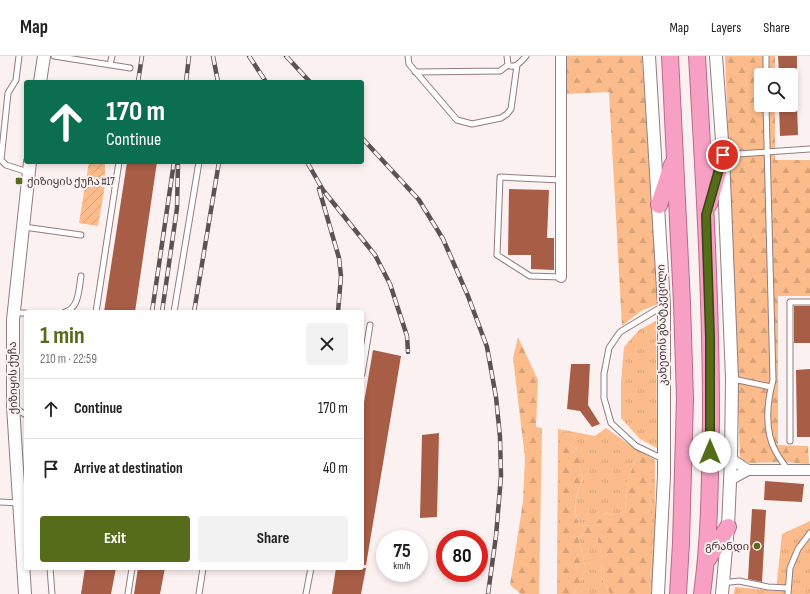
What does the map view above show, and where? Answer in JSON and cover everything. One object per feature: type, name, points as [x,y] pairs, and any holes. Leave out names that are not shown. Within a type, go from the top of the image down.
[{"type":"highway","name":"კახეთის გზატკეცილი","points":[[670,56],[685,398],[678,594]]},
{"type":"highway","points":[[697,56],[706,215],[711,385],[707,561],[702,594]]},
{"type":"highway","points":[[706,215],[723,155]]},
{"type":"highway","points":[[659,205],[675,156]]},
{"type":"highway","points":[[707,561],[728,527]]},
{"type":"street","points":[[40,80],[44,56]]},
{"type":"street","points":[[561,276],[562,56]]},
{"type":"street","name":"კახეთის გზატკეცილი","points":[[649,56],[664,306],[663,459],[658,594]]},
{"type":"street","points":[[716,56],[723,155],[732,378],[728,527],[722,589]]},
{"type":"street","name":"ქიზიყის ქუჩა","points":[[24,549],[23,504],[13,406],[13,313],[30,167]]},
{"type":"street","points":[[731,459],[748,470]]},
{"type":"street","points":[[730,480],[748,470],[810,470]]},
{"type":"street","name":"ქიზიყის ქუჩა","points":[[24,570],[25,594]]},
{"type":"lane","points":[[18,56],[16,80],[8,93],[1,160],[6,165],[30,167]]},
{"type":"lane","points":[[54,56],[130,68]]},
{"type":"lane","points":[[110,65],[112,56]]},
{"type":"lane","points":[[408,56],[409,64],[456,120],[472,124],[501,118],[511,109],[517,65]]},
{"type":"lane","points":[[507,56],[508,65]]},
{"type":"lane","points":[[415,72],[500,70],[508,65],[512,67],[517,65],[526,56]]},
{"type":"lane","points":[[766,56],[766,68]]},
{"type":"lane","points":[[766,112],[773,380],[769,396],[768,419],[770,439],[776,452],[788,470]]},
{"type":"lane","points":[[723,155],[810,149]]},
{"type":"lane","points":[[96,310],[119,164]]},
{"type":"lane","points":[[174,310],[199,164]]},
{"type":"lane","points":[[561,180],[500,177],[497,255],[530,276],[561,276]]},
{"type":"lane","points":[[23,227],[81,235]]},
{"type":"lane","points":[[70,310],[76,304],[81,276]]},
{"type":"lane","points":[[790,441],[790,302],[810,302]]},
{"type":"lane","points":[[663,459],[636,446],[611,423],[604,398],[604,374],[609,348],[620,332],[664,306]]},
{"type":"lane","points":[[13,313],[24,313]]},
{"type":"lane","points":[[364,362],[370,325]]},
{"type":"lane","points":[[732,378],[771,387]]},
{"type":"lane","points":[[13,406],[24,414]]},
{"type":"lane","points":[[0,502],[23,504]]},
{"type":"lane","points":[[722,589],[739,581],[788,591],[790,568],[798,548],[810,533]]},
{"type":"lane","points":[[50,570],[52,594]]},
{"type":"lane","points":[[128,594],[132,570]]},
{"type":"lane","points":[[199,594],[203,570]]},
{"type":"lane","points":[[306,594],[311,570]]},
{"type":"green space","points":[[565,56],[642,56],[658,304],[641,311],[622,326],[609,92],[565,94]]},
{"type":"green space","points":[[725,56],[775,56],[775,68],[754,68],[754,112],[775,112],[775,160],[810,160],[810,296],[778,296],[778,445],[808,446],[809,464],[783,462],[750,463],[740,459]]},
{"type":"green space","points":[[89,164],[105,164],[105,185],[98,226],[79,223]]},
{"type":"green space","points":[[656,321],[657,448],[640,439],[621,418],[621,382],[624,347],[639,330]]},
{"type":"green space","points":[[518,337],[538,380],[536,427],[542,428],[539,594],[521,594],[510,585],[523,502],[525,458],[513,358]]},
{"type":"green space","points":[[606,428],[655,460],[655,553],[651,594],[649,594],[652,554],[638,454],[628,479],[625,511],[614,515],[605,513],[594,525],[580,526],[575,508],[576,497],[583,480],[577,449],[571,446],[576,436],[560,431],[560,594],[557,594],[558,429],[595,436]]},
{"type":"green space","points":[[560,431],[576,436],[571,446],[584,454],[579,465],[583,480],[575,502],[577,519],[580,526],[594,525],[605,513],[614,515],[625,511],[628,479],[638,454],[652,462],[652,554],[649,594],[610,594],[601,576],[602,557],[597,538],[587,533],[578,537],[586,570],[573,594],[560,594]]},
{"type":"green space","points":[[810,521],[810,594],[734,594],[735,587],[776,591],[782,534]]},
{"type":"green space","points":[[587,533],[597,537],[602,557],[601,576],[610,594],[573,594],[586,570],[578,537]]},
{"type":"building","points":[[778,56],[797,56],[797,68],[779,68]]},
{"type":"building","points":[[779,112],[797,112],[798,135],[780,136]]},
{"type":"building","points":[[127,164],[157,164],[135,310],[104,310]]},
{"type":"building","points":[[509,189],[549,190],[547,238],[554,238],[554,270],[531,269],[531,255],[508,255]]},
{"type":"building","points":[[794,306],[810,306],[810,343],[794,343]]},
{"type":"building","points":[[373,350],[401,356],[366,565],[364,565],[364,402]]},
{"type":"building","points":[[571,364],[590,364],[588,405],[600,424],[592,427],[580,411],[567,409]]},
{"type":"building","points":[[810,369],[810,437],[797,437],[796,370]]},
{"type":"building","points":[[439,433],[437,517],[420,518],[422,435]]},
{"type":"building","points":[[765,481],[804,484],[802,502],[764,500]]},
{"type":"building","name":"გრანდი","points":[[752,509],[766,510],[762,582],[748,579]]},
{"type":"building","points":[[364,568],[366,568],[361,594],[332,594],[336,570],[364,570]]},
{"type":"building","points":[[85,570],[116,570],[111,594],[81,594]]},
{"type":"building","points":[[138,570],[165,570],[160,594],[134,594]]},
{"type":"railway","points":[[138,80],[142,56]]},
{"type":"railway","points":[[186,80],[189,56]]},
{"type":"railway","points":[[213,56],[218,80]]},
{"type":"railway","points":[[249,56],[265,80]]},
{"type":"railway","points":[[286,56],[308,80]]},
{"type":"railway","points":[[364,140],[419,200],[443,239],[468,296],[487,347],[496,397],[500,437],[501,476],[496,536],[488,594]]},
{"type":"railway","points":[[152,310],[174,164]]},
{"type":"railway","points":[[194,310],[219,164]]},
{"type":"railway","points":[[308,164],[323,190],[375,255],[390,284],[407,336],[408,352]]},
{"type":"railway","points":[[162,310],[177,208],[178,165]]},
{"type":"railway","points":[[319,189],[339,258],[341,276],[338,310]]},
{"type":"place","name":"ქიზიყის ქუჩა #17","points":[[19,181]]},
{"type":"place","name":"გრანდი","points":[[757,546]]},
{"type":"route","points":[[710,452],[711,385],[706,215],[723,155]]}]
